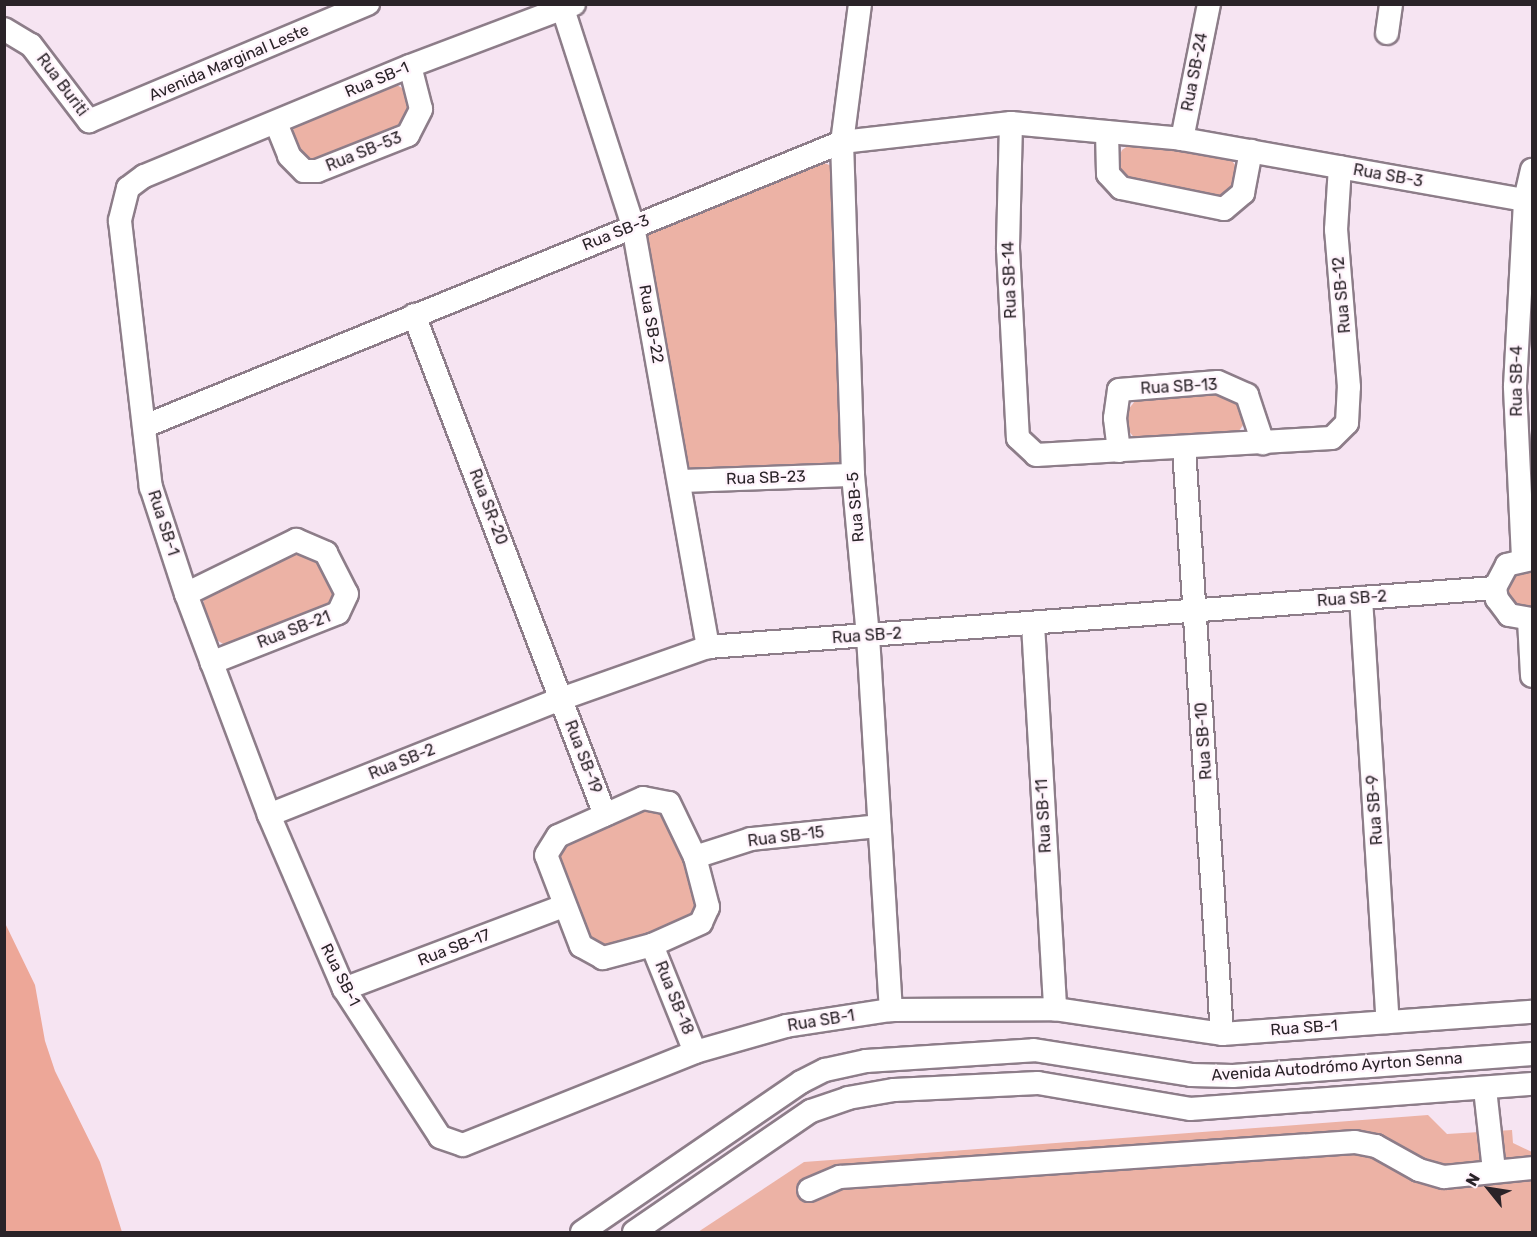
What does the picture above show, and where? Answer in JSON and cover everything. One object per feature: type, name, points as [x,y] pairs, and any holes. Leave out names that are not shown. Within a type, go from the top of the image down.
[{"type":"street","name":"Avenida Marginal Leste","points":[[89,121],[368,4]]},
{"type":"street","name":"Rua SB-5","points":[[860,4],[842,142],[853,475],[867,636],[891,1010]]},
{"type":"street","name":"Rua SB-24","points":[[1182,139],[1209,4]]},
{"type":"street","points":[[1387,33],[1391,4]]},
{"type":"street","name":"Rua SB-1","points":[[569,7],[410,66],[144,176],[128,188],[120,221],[151,487],[186,594],[269,815],[344,989],[440,1137],[463,1145],[695,1052],[786,1026],[891,1010],[1055,1010],[1222,1034],[1533,1012]]},
{"type":"street","name":"Rua SB-22","points":[[569,7],[633,226],[708,647]]},
{"type":"street","name":"Rua Buriti","points":[[4,28],[32,45],[89,121]]},
{"type":"street","name":"Rua SB-53","points":[[276,123],[289,156],[304,171],[317,171],[408,135],[421,109],[410,66]]},
{"type":"street","name":"Rua SB-3","points":[[145,426],[842,142],[1011,123],[1182,139],[1525,200]]},
{"type":"street","name":"Rua SB-14","points":[[1011,123],[1008,249],[1018,438],[1036,455],[1119,451]]},
{"type":"street","points":[[1107,132],[1108,174],[1121,188],[1224,209],[1243,193],[1251,151]]},
{"type":"street","name":"Rua SB-12","points":[[1263,443],[1332,438],[1347,423],[1349,387],[1336,230],[1340,167]]},
{"type":"street","name":"Rua SB-4","points":[[1528,558],[1524,386],[1525,200],[1533,170]]},
{"type":"street","name":"Rua SR-20","points":[[414,315],[561,699]]},
{"type":"street","name":"Rua SB-13","points":[[1119,451],[1115,418],[1119,390],[1218,382],[1247,395],[1263,443]]},
{"type":"street","points":[[1119,451],[1263,443]]},
{"type":"street","name":"Rua SB-10","points":[[1184,448],[1222,1034]]},
{"type":"street","name":"Rua SB-23","points":[[679,481],[853,475]]},
{"type":"street","name":"Rua SB-21","points":[[186,594],[296,540],[326,553],[346,594],[338,613],[211,663]]},
{"type":"street","points":[[1528,558],[1507,565],[1495,588],[1501,608],[1518,619],[1531,620],[1533,676]]},
{"type":"street","name":"Rua SB-2","points":[[269,815],[561,699],[708,647],[1495,588]]},
{"type":"street","name":"Rua SB-9","points":[[1361,598],[1388,1022]]},
{"type":"street","name":"Rua SB-11","points":[[1033,624],[1055,1010]]},
{"type":"street","name":"Rua SB-19","points":[[561,699],[605,815]]},
{"type":"street","name":"Rua SB-19","points":[[564,906],[546,855],[558,836],[643,798],[669,802],[695,857]]},
{"type":"street","name":"Rua SB-15","points":[[695,857],[751,839],[879,826]]},
{"type":"street","name":"Rua SB-18","points":[[564,906],[581,946],[603,958],[652,945],[701,923],[708,907],[695,857]]},
{"type":"street","name":"Rua SB-17","points":[[344,989],[564,906]]},
{"type":"street","name":"Rua SB-18","points":[[652,945],[695,1052]]},
{"type":"street","name":"Avenida Autodrómo Ayrton Senna","points":[[582,1233],[801,1082],[825,1070],[866,1061],[1034,1050],[1191,1075],[1233,1076],[1533,1054]]},
{"type":"street","name":"Avenida Autodrómo Ayrton Senna","points":[[634,1233],[811,1111],[848,1098],[894,1090],[1038,1083],[1191,1109],[1533,1084]]},
{"type":"street","points":[[1485,1089],[1494,1170]]},
{"type":"street","points":[[809,1190],[840,1177],[1355,1142],[1376,1146],[1432,1175],[1455,1178],[1494,1170],[1533,1168]]},
{"type":"shaded area","points":[[394,83],[405,90],[411,114],[407,124],[307,168],[290,137],[295,126]]},
{"type":"shaded area","points":[[1132,143],[1230,158],[1238,169],[1238,183],[1226,198],[1124,180],[1117,161],[1122,150]]},
{"type":"shaded area","points":[[822,162],[834,167],[848,454],[841,465],[695,472],[686,464],[647,236],[649,232]]},
{"type":"shaded area","points":[[1226,394],[1238,398],[1246,421],[1236,435],[1136,440],[1128,430],[1127,411],[1135,401]]},
{"type":"shaded area","points":[[305,551],[316,554],[337,588],[334,602],[228,647],[215,639],[203,608],[204,596],[294,552]]},
{"type":"shaded area","points":[[1532,567],[1532,611],[1508,604],[1504,583],[1507,577]]},
{"type":"shaded area","points":[[647,808],[666,813],[700,900],[690,920],[609,950],[591,942],[559,863],[560,852],[565,842]]},
{"type":"shaded area","points":[[4,921],[35,985],[45,1041],[55,1071],[100,1162],[122,1232],[5,1232]]},
{"type":"shaded area","points":[[1428,1115],[1447,1134],[1512,1130],[1513,1143],[1532,1152],[1532,1232],[698,1232],[804,1162]]}]
